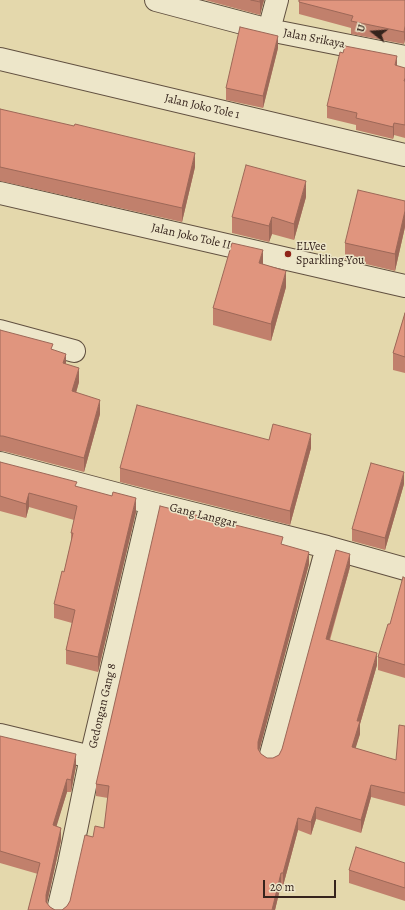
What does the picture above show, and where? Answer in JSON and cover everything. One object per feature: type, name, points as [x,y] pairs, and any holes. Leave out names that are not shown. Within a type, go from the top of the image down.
[{"type":"street","name":"Jalan Srikaya","points":[[156,0],[270,30],[405,57]]},
{"type":"street","points":[[270,30],[277,0]]},
{"type":"street","name":"Jalan Joko Tole 1","points":[[0,59],[405,155]]},
{"type":"street","name":"Jalan Joko Tole II","points":[[0,193],[405,286]]},
{"type":"street","points":[[0,331],[74,351]]},
{"type":"street","name":"Gang Langgar","points":[[0,463],[405,569]]},
{"type":"street","name":"Gedongan Gang 8","points":[[58,910],[91,757],[151,503]]},
{"type":"street","points":[[270,758],[327,548]]},
{"type":"street","points":[[0,735],[91,757]]},
{"type":"building","points":[[299,0],[405,0],[404,32],[351,21],[353,16],[299,2]]},
{"type":"building","points":[[240,27],[278,36],[263,96],[226,88]]},
{"type":"building","points":[[345,46],[397,56],[395,65],[405,68],[405,125],[394,123],[393,127],[356,118],[357,113],[327,106],[340,52],[343,53]]},
{"type":"building","points":[[0,109],[74,126],[75,124],[195,153],[182,208],[0,167]]},
{"type":"building","points":[[246,165],[306,181],[294,224],[272,217],[269,226],[232,217]]},
{"type":"building","points":[[358,190],[405,201],[405,211],[395,254],[345,243]]},
{"type":"building","points":[[232,243],[263,250],[259,263],[286,271],[271,324],[213,308]]},
{"type":"building","points":[[405,313],[405,357],[393,353]]},
{"type":"building","points":[[0,330],[53,344],[51,349],[66,354],[63,363],[79,368],[72,391],[100,400],[84,458],[0,436]]},
{"type":"building","points":[[137,405],[269,440],[273,424],[311,434],[290,511],[120,468]]},
{"type":"building","points":[[0,462],[77,482],[75,486],[112,496],[113,492],[136,498],[98,657],[66,650],[75,610],[54,604],[62,571],[64,572],[73,533],[71,533],[77,506],[29,493],[26,504],[0,496]]},
{"type":"building","points":[[371,463],[404,472],[385,538],[352,529]]},
{"type":"building","points":[[160,506],[283,537],[281,544],[309,552],[258,742],[258,749],[261,754],[267,758],[273,758],[279,755],[282,749],[336,550],[350,554],[326,639],[377,653],[357,721],[360,721],[352,747],[396,760],[399,725],[405,726],[405,793],[371,785],[361,820],[316,807],[311,822],[298,818],[283,873],[281,873],[272,910],[62,910],[70,901],[85,835],[93,837],[95,826],[104,828],[109,786],[96,784]]},
{"type":"building","points":[[403,577],[405,578],[405,665],[378,657],[388,624],[390,624]]},
{"type":"building","points":[[0,736],[76,754],[71,780],[67,779],[53,825],[61,828],[46,895],[46,902],[55,910],[28,910],[40,863],[0,851]]},
{"type":"building","points":[[356,847],[405,863],[405,888],[349,870]]},
{"type":"place","name":"ELVee Sparkling You","points":[[288,254]]}]
